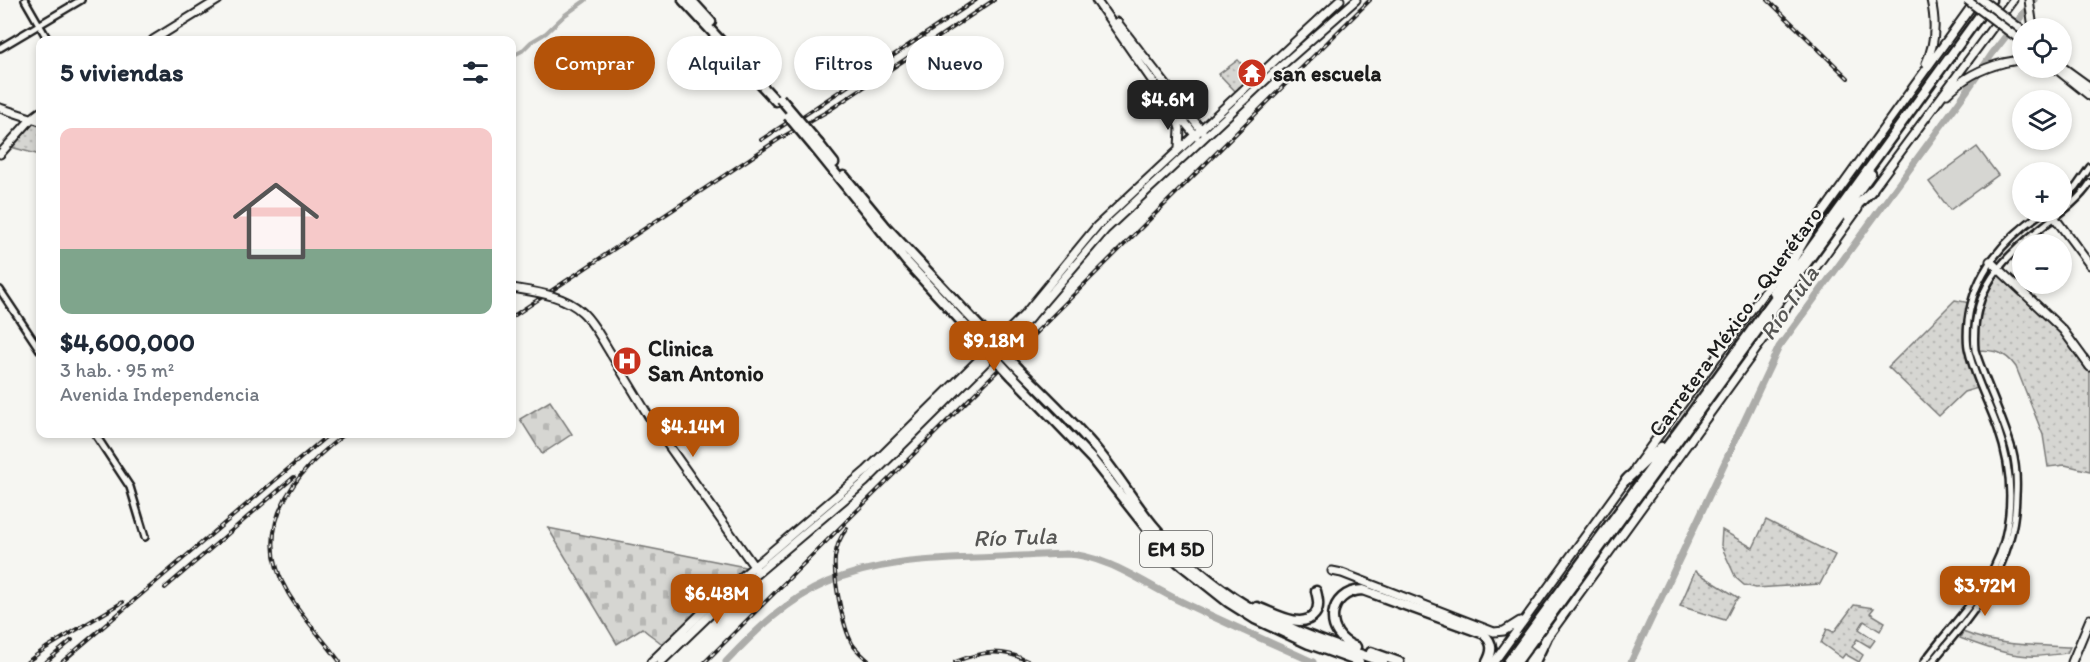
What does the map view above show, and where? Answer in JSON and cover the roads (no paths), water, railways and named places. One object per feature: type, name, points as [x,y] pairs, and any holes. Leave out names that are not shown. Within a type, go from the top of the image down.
[{"type":"highway","name":"EM 5D","points":[[683,0],[778,100]]},
{"type":"highway","name":"EM 5D","points":[[691,0],[778,100],[838,174],[1100,453],[1152,524],[1183,557],[1233,597],[1275,621],[1383,662]]},
{"type":"highway","name":"Carretera México - Querétaro","points":[[1508,662],[1991,0]]},
{"type":"highway","name":"Carretera México - Querétaro","points":[[1517,662],[1998,0]]},
{"type":"highway","name":"EM 5D","points":[[848,185],[906,261],[1092,459],[1148,530],[1188,571],[1228,602],[1255,619],[1309,644],[1359,662]]},
{"type":"highway","points":[[1827,238],[1872,190]]},
{"type":"highway","points":[[1764,313],[1809,232]]},
{"type":"highway","points":[[1626,480],[1682,426]]},
{"type":"highway","points":[[1208,578],[1216,580],[1258,607],[1299,622],[1308,620],[1317,611],[1316,591]]},
{"type":"highway","points":[[1399,662],[1342,640],[1333,624],[1340,598],[1359,590],[1371,591],[1481,633],[1488,639],[1492,648],[1487,662]]},
{"type":"highway","points":[[1535,662],[1546,639]]},
{"type":"main road","points":[[160,36],[218,0]]},
{"type":"main road","points":[[1096,0],[1203,139]]},
{"type":"main road","points":[[1101,0],[1175,110],[1197,132]]},
{"type":"main road","points":[[661,662],[756,570],[866,471],[1024,315],[1097,226],[1340,0]]},
{"type":"main road","points":[[651,662],[717,598],[756,570],[865,482],[1029,319],[1105,230],[1356,0]]},
{"type":"main road","points":[[1908,94],[1932,49],[1934,37],[1930,0]]},
{"type":"main road","points":[[1933,15],[1938,0]]},
{"type":"main road","points":[[1967,0],[2012,33]]},
{"type":"main road","points":[[1494,662],[1976,0]]},
{"type":"main road","points":[[1982,0],[2012,22]]},
{"type":"main road","points":[[1529,662],[2013,0]]},
{"type":"main road","points":[[2029,0],[2031,18]]},
{"type":"main road","points":[[1933,107],[1967,78],[2001,63],[2012,62]]},
{"type":"main road","points":[[2072,74],[2090,87]]},
{"type":"main road","points":[[2068,78],[2090,96]]},
{"type":"main road","points":[[0,108],[36,120]]},
{"type":"main road","points":[[1175,110],[1180,129],[1179,148]]},
{"type":"main road","points":[[0,154],[36,115]]},
{"type":"main road","points":[[2058,222],[2090,265]]},
{"type":"main road","points":[[1990,261],[2063,330],[2090,367]]},
{"type":"main road","points":[[516,289],[558,298],[574,306],[590,321],[654,425],[756,570]]},
{"type":"main road","points":[[1332,571],[1497,632],[1514,626],[1532,609]]},
{"type":"main road","points":[[2072,662],[2090,619]]},
{"type":"street","points":[[25,0],[45,36]]},
{"type":"street","points":[[0,48],[81,0]]},
{"type":"street","points":[[2072,190],[2090,168]]},
{"type":"street","points":[[2073,203],[2090,183]]},
{"type":"street","points":[[2072,197],[2073,203]]},
{"type":"street","points":[[1924,662],[1980,591],[2002,550],[2008,527],[2007,458],[1968,351],[1967,332],[1970,303],[1978,282],[1990,261],[2012,236],[2030,222]]},
{"type":"street","points":[[1932,662],[1981,603],[1996,579],[2013,529],[2016,487],[2013,452],[2006,428],[1978,359],[1974,336],[1979,304],[1986,286],[1998,267],[2026,239],[2049,222]]},
{"type":"street","points":[[0,290],[36,344]]},
{"type":"street","points":[[98,438],[130,487],[145,537]]},
{"type":"waterway","points":[[516,54],[586,0]]},
{"type":"waterway","name":"Río Tula","points":[[1631,662],[1779,347],[1992,54],[2034,0]]},
{"type":"waterway","name":"Río Tula","points":[[726,662],[785,607],[812,590],[844,576],[881,566],[918,561],[1066,554],[1095,559],[1123,570],[1176,599],[1313,662]]},
{"type":"railway","points":[[791,124],[976,0]]},
{"type":"railway","points":[[516,314],[779,139],[828,111],[994,0]]},
{"type":"railway","points":[[705,662],[1370,0]]},
{"type":"railway","points":[[1768,0],[1848,78]]},
{"type":"railway","points":[[761,140],[796,117]]},
{"type":"railway","points":[[62,662],[324,438]]},
{"type":"railway","points":[[340,438],[310,466],[283,503],[276,524],[273,546],[277,569],[288,593],[340,662]]},
{"type":"railway","points":[[165,588],[294,477]]},
{"type":"railway","points":[[847,528],[837,546],[835,567],[837,590],[849,637],[857,650],[870,662]]},
{"type":"railway","points":[[27,662],[46,648],[123,602]]},
{"type":"railway","points":[[46,662],[72,640]]},
{"type":"railway","points":[[955,662],[983,653],[1002,653],[1030,662]]},
{"type":"place","name":"san escuela","points":[[1252,73]]},
{"type":"place","name":"Clinica San Antonio","points":[[627,361]]}]
